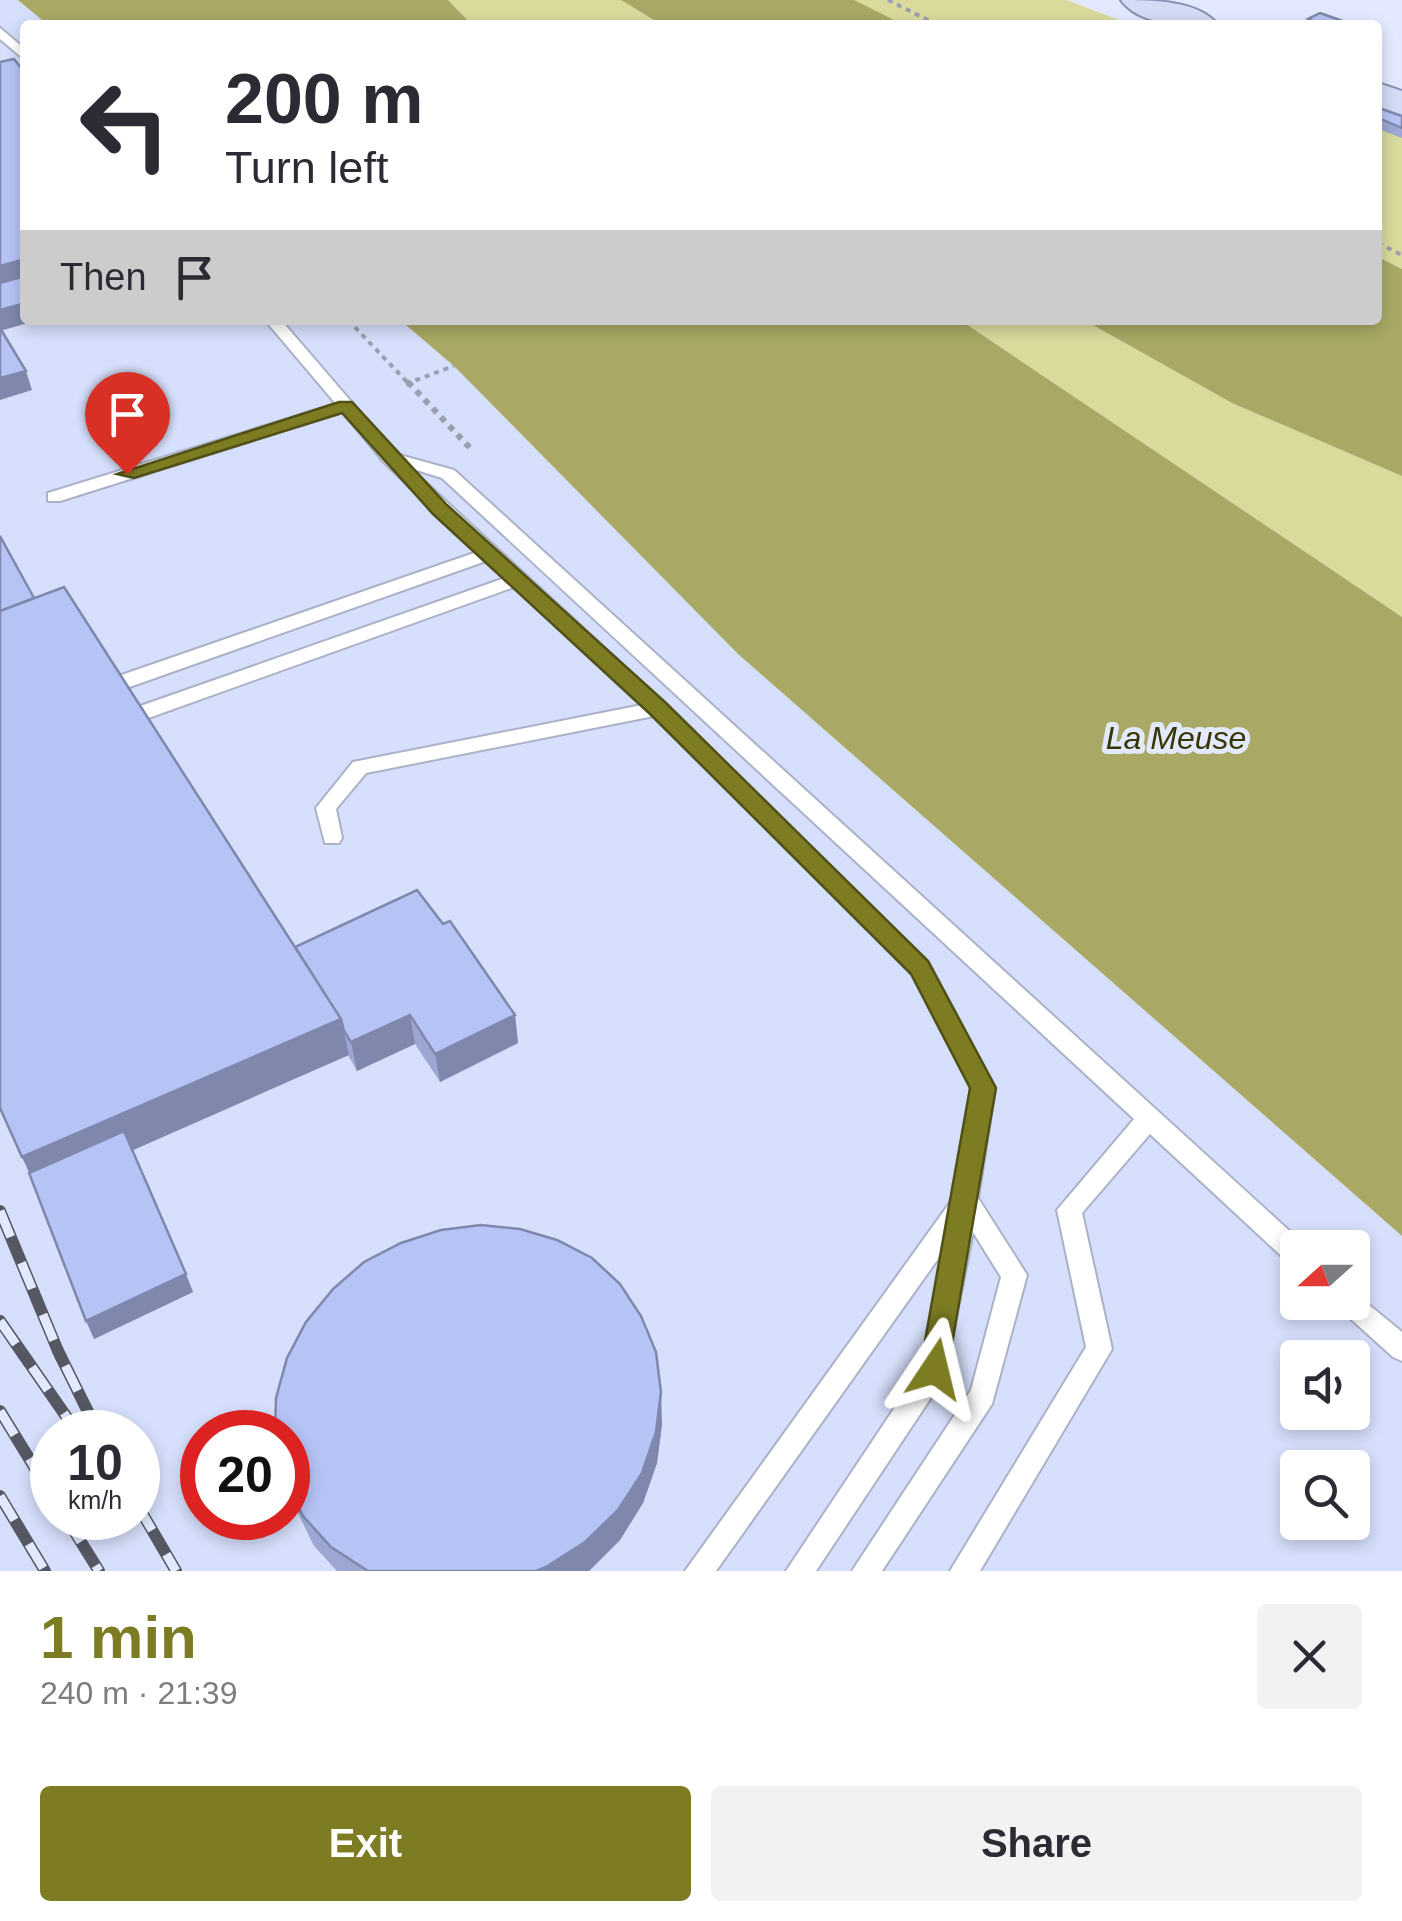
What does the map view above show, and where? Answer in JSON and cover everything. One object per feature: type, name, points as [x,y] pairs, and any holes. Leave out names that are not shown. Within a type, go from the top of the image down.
[{"type":"main road","points":[[1137,0],[1188,20]]},
{"type":"lane","points":[[0,32],[20,51]]},
{"type":"lane","points":[[278,325],[389,457],[488,555],[658,709],[920,968],[983,1088],[935,1369],[800,1571]]},
{"type":"lane","points":[[54,497],[346,406]]},
{"type":"lane","points":[[389,457],[448,474],[1280,1240]]},
{"type":"lane","points":[[114,685],[488,555]]},
{"type":"lane","points":[[133,716],[517,580]]},
{"type":"lane","points":[[332,838],[326,808],[360,767],[658,709]]},
{"type":"lane","points":[[964,1571],[1099,1349],[1069,1210],[1147,1121]]},
{"type":"lane","points":[[699,1571],[966,1200]]},
{"type":"lane","points":[[866,1571],[983,1396],[1014,1275],[966,1200]]},
{"type":"lane","points":[[1370,1320],[1402,1348]]},
{"type":"path","points":[[888,0],[928,20]]},
{"type":"path","points":[[406,384],[454,366]]},
{"type":"shaded area","points":[[0,0],[18,0],[42,20],[20,20],[20,325],[406,325],[454,366],[738,654],[1402,1236],[1402,1571],[0,1571]]},
{"type":"green space","points":[[448,0],[621,0],[654,20],[467,20]]},
{"type":"green space","points":[[850,0],[1067,0],[1119,20],[890,20]]},
{"type":"green space","points":[[1382,122],[1402,130],[1402,269],[1382,259]]},
{"type":"green space","points":[[967,325],[1093,325],[1232,403],[1402,476],[1402,617]]},
{"type":"water","points":[[18,0],[448,0],[467,20],[42,20]]},
{"type":"water","points":[[621,0],[854,0],[894,20],[654,20]]},
{"type":"water","points":[[1382,259],[1402,269],[1402,476],[1232,403],[1093,325],[1382,325]]},
{"type":"water","name":"La Meuse","points":[[406,325],[967,325],[1402,617],[1402,1236],[738,654],[454,366]]},
{"type":"building","points":[[1320,13],[1340,20],[1310,20]]},
{"type":"building","points":[[14,59],[20,67],[20,260],[0,266],[0,62]]},
{"type":"building","points":[[1382,109],[1402,116],[1402,128],[1382,120]]},
{"type":"building","points":[[20,277],[20,304],[0,310],[0,283]]},
{"type":"building","points":[[0,328],[26,371],[0,378]]},
{"type":"building","points":[[0,536],[34,598],[0,611]]},
{"type":"building","points":[[64,587],[341,1019],[22,1157],[0,1108],[0,611]]},
{"type":"building","points":[[417,890],[443,924],[450,921],[515,1015],[435,1054],[410,1015],[351,1042],[341,1019],[295,947]]},
{"type":"building","points":[[124,1131],[186,1274],[86,1321],[29,1173]]},
{"type":"building","points":[[481,1225],[520,1229],[557,1240],[592,1258],[620,1284],[641,1316],[656,1352],[661,1392],[656,1432],[642,1473],[618,1510],[585,1542],[536,1571],[368,1571],[331,1547],[310,1524],[310,1410],[276,1410],[287,1358],[306,1322],[333,1289],[364,1262],[401,1243],[441,1230]]},
{"type":"railway","points":[[0,1211],[58,1351],[87,1410]]},
{"type":"railway","points":[[0,1321],[62,1410]]},
{"type":"railway","points":[[0,1411],[30,1460]]},
{"type":"railway","points":[[0,1496],[45,1571]]},
{"type":"railway","points":[[80,1540],[99,1571]]},
{"type":"railway","points":[[158,1540],[176,1571]]},
{"type":"route","points":[[127,474],[346,406],[440,509],[658,709],[920,968],[983,1088],[935,1369]]}]
